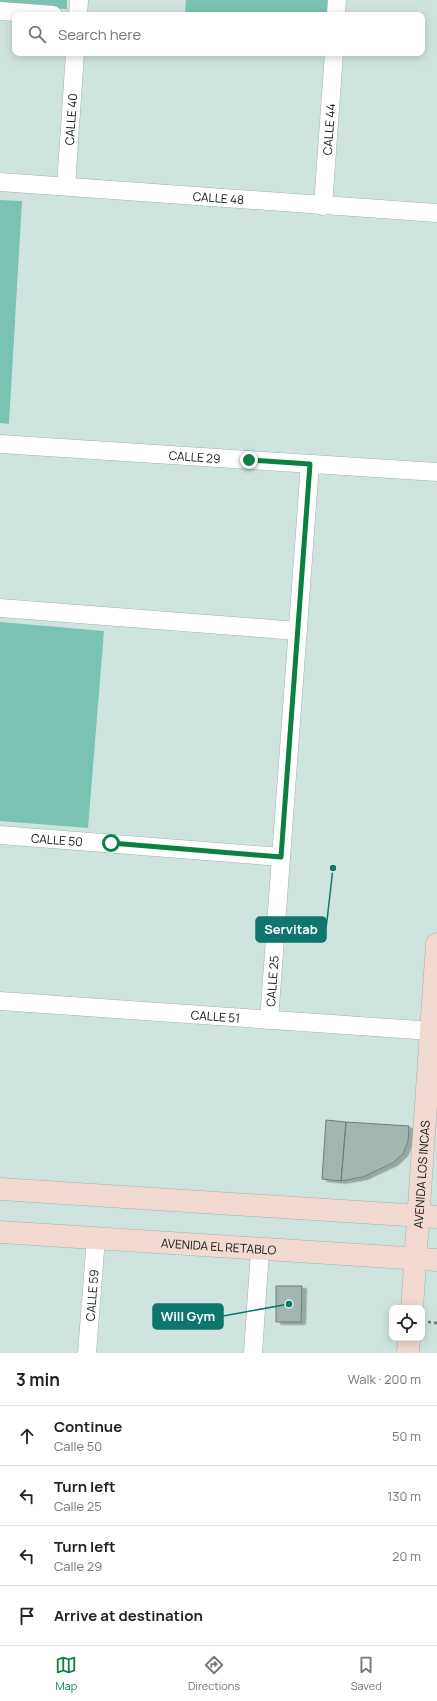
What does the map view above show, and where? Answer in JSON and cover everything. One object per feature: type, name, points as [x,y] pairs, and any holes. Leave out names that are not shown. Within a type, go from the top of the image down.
[{"type":"main road","name":"AVENIDA LOS INCAS","points":[[412,1305],[416,1259],[428,1216],[432,1031],[437,944]]},
{"type":"main road","points":[[0,1189],[428,1216]]},
{"type":"main road","name":"AVENIDA EL RETABLO","points":[[0,1232],[260,1250],[437,1260]]},
{"type":"main road","points":[[408,1353],[409,1341]]},
{"type":"street","points":[[78,12],[79,0]]},
{"type":"street","points":[[336,12],[338,0]]},
{"type":"street","points":[[0,11],[13,12]]},
{"type":"street","name":"CALLE 40","points":[[66,186],[75,56]]},
{"type":"street","name":"CALLE 44","points":[[323,206],[334,56]]},
{"type":"street","name":"CALLE 48","points":[[0,182],[437,213]]},
{"type":"street","name":"CALLE 29","points":[[0,444],[437,472]]},
{"type":"street","name":"CALLE 25","points":[[269,1020],[310,464]]},
{"type":"street","points":[[0,608],[298,631]]},
{"type":"street","name":"CALLE 50","points":[[0,835],[281,857]]},
{"type":"street","name":"CALLE 51","points":[[0,1000],[432,1031]]},
{"type":"street","name":"CALLE 59","points":[[87,1353],[96,1238]]},
{"type":"street","points":[[253,1353],[260,1250]]},
{"type":"green space","points":[[0,0],[67,0],[67,9],[0,4]]},
{"type":"green space","points":[[186,0],[328,0],[327,12],[185,12]]},
{"type":"green space","points":[[0,200],[22,201],[9,424],[0,423]]},
{"type":"green space","points":[[0,622],[104,631],[88,828],[0,821]]},
{"type":"building","points":[[326,1120],[346,1122],[341,1181],[322,1179]]},
{"type":"building","points":[[346,1122],[409,1126],[408,1142],[403,1154],[393,1163],[363,1177],[341,1181]]},
{"type":"building","points":[[276,1286],[302,1286],[301,1322],[276,1322]]},
{"type":"place","name":"Servitab","points":[[333,868]]},
{"type":"place","name":"Will Gym","points":[[289,1304]]},
{"type":"route","points":[[111,843],[281,857],[310,464],[249,460]]}]
